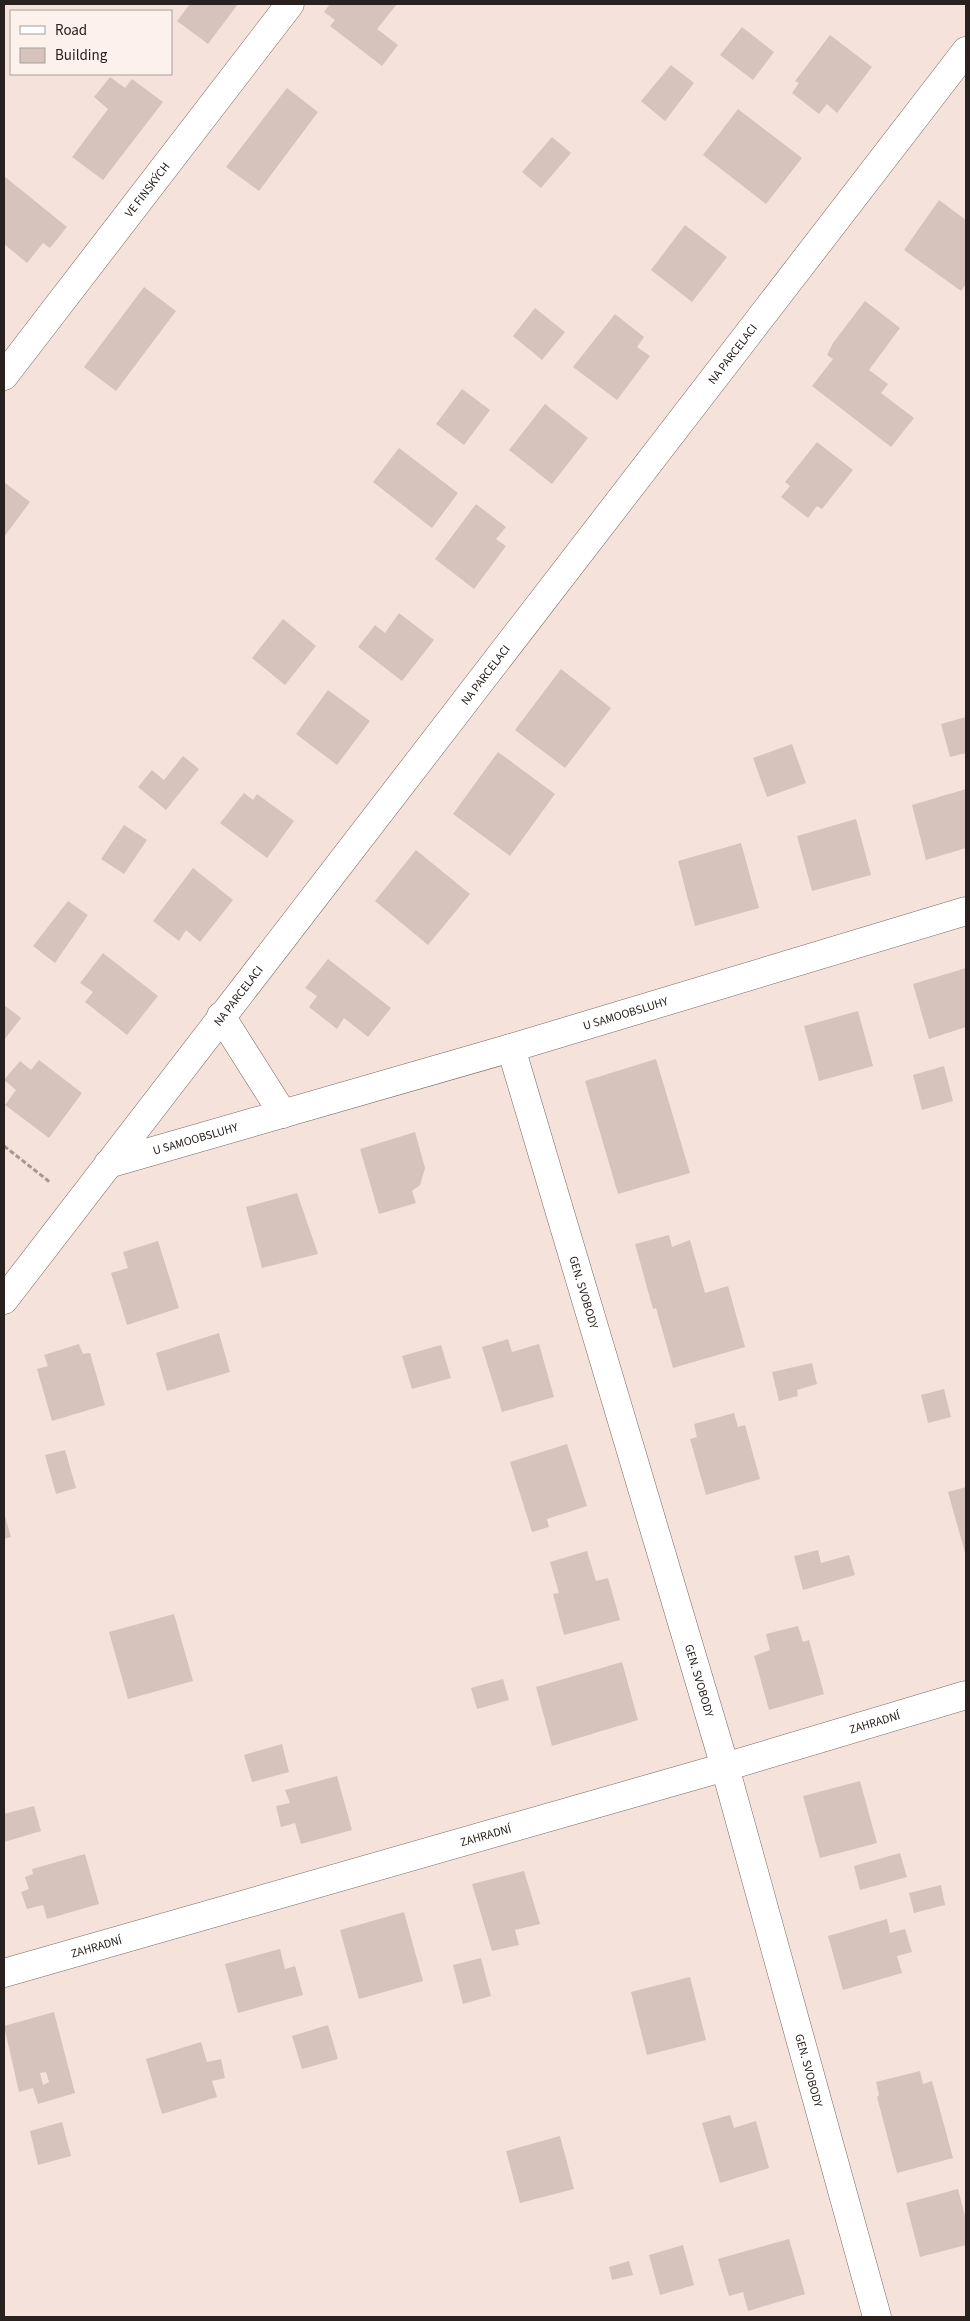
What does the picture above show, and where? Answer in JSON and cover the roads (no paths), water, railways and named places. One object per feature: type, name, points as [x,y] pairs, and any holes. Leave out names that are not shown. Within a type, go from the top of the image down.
[{"type":"street","name":"VE FINSKÝCH","points":[[4,376],[290,4]]},
{"type":"street","name":"NA PARCELACI","points":[[4,1300],[966,50]]},
{"type":"street","name":"U SAMOOBSLUHY","points":[[108,1164],[511,1048],[966,912]]},
{"type":"street","points":[[221,1016],[283,1114]]},
{"type":"street","name":"GEN. SVOBODY","points":[[511,1048],[724,1767],[877,2317]]},
{"type":"street","name":"ZAHRADNÍ","points":[[4,1972],[724,1767],[966,1695]]}]
